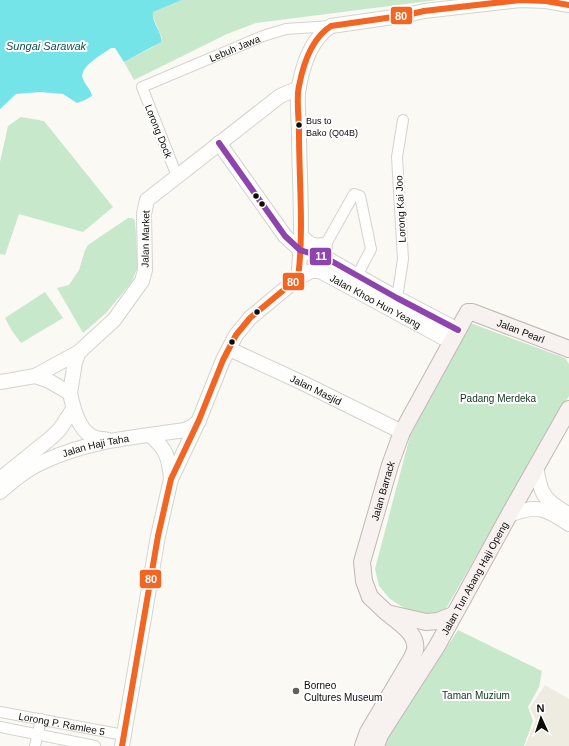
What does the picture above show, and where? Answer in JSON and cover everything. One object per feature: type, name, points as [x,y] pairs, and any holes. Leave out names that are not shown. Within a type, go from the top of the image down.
[{"type":"main road","points":[[298,278],[300,262],[299,88],[307,58],[322,32],[331,26],[407,15],[424,11],[520,0],[546,0],[569,5]]},
{"type":"main road","name":"Jalan Market","points":[[35,376],[79,352],[114,320],[136,291],[142,281],[145,270],[144,214],[147,200],[280,96],[299,88]]},
{"type":"main road","points":[[280,96],[292,106],[299,116]]},
{"type":"main road","name":"Jalan Khoo Hun Yeang","points":[[218,143],[285,236],[300,250],[326,258],[397,298],[454,336]]},
{"type":"main road","points":[[285,236],[296,236],[300,230]]},
{"type":"main road","name":"Jalan Khoo Hun Yeang","points":[[171,479],[199,420],[236,335],[250,318],[298,278],[311,271],[320,271],[454,336]]},
{"type":"main road","name":"Jalan Barrack","points":[[387,613],[370,597],[364,581],[362,562],[390,465],[402,432],[467,313],[472,312]]},
{"type":"main road","name":"Jalan Pearl","points":[[472,312],[569,349]]},
{"type":"main road","name":"Jalan Masjid","points":[[229,349],[303,383],[402,432]]},
{"type":"main road","points":[[79,352],[75,362],[70,393],[73,409],[81,425],[94,438],[113,440]]},
{"type":"main road","points":[[0,382],[35,376],[49,381],[70,393]]},
{"type":"main road","name":"Jalan Haji Taha","points":[[0,479],[52,437],[60,429],[73,409]]},
{"type":"main road","name":"Jalan Tun Abang Haji Openg","points":[[376,746],[380,735],[437,646],[569,409]]},
{"type":"main road","name":"Jalan Haji Taha","points":[[0,492],[24,472],[45,461],[84,446],[113,440],[185,430],[193,426],[199,420]]},
{"type":"main road","points":[[123,741],[158,536],[171,479],[170,461],[160,444],[150,435]]},
{"type":"main road","points":[[536,466],[539,485],[544,496],[552,505],[569,514]]},
{"type":"main road","points":[[509,515],[523,510],[537,508],[550,512],[569,524]]},
{"type":"main road","points":[[387,613],[426,622],[438,621],[453,615]]},
{"type":"main road","points":[[364,746],[368,732],[410,661],[415,649],[414,640],[410,632],[387,613]]},
{"type":"street","name":"Lebuh Jawa","points":[[142,87],[263,36],[286,29],[331,26]]},
{"type":"street","name":"Lorong Dock","points":[[142,87],[177,176]]},
{"type":"street","name":"Lorong Kai Joo","points":[[397,298],[402,259],[397,157],[403,120]]},
{"type":"street","points":[[326,258],[327,242],[354,194],[360,196],[371,249],[357,276]]},
{"type":"street","points":[[300,230],[305,237],[314,244],[318,245],[327,242]]},
{"type":"street","name":"Lorong P. Ramlee 5","points":[[0,712],[40,720],[123,741]]},
{"type":"street","points":[[35,746],[40,720]]},
{"type":"street","name":"Lorong P. Ramlee 5","points":[[0,727],[96,746]]},
{"type":"shaded area","points":[[545,685],[569,699],[569,746],[525,746],[536,720],[530,708]]},
{"type":"green space","points":[[182,0],[437,0],[256,23],[227,34],[134,80],[124,62],[153,47],[162,38],[153,17],[153,12]]},
{"type":"green space","points":[[21,117],[44,121],[113,207],[83,232],[19,214],[5,255],[0,254],[0,162],[8,126]]},
{"type":"green space","points":[[128,218],[135,220],[138,267],[131,283],[106,313],[83,333],[57,288],[69,285],[79,270],[88,245]]},
{"type":"green space","points":[[45,292],[63,318],[21,343],[5,318]]},
{"type":"green space","name":"Padang Merdeka","points":[[473,324],[565,358],[569,364],[569,396],[445,610],[426,616],[412,612],[390,599],[379,586],[375,569],[410,436],[467,326]]},
{"type":"green space","name":"Taman Muzium","points":[[458,630],[542,671],[539,687],[528,707],[533,721],[524,746],[384,746],[387,737]]},
{"type":"water","name":"Sungai Sarawak","points":[[0,0],[182,0],[153,12],[161,42],[124,62],[115,48],[111,48],[92,61],[82,74],[92,96],[77,103],[63,94],[40,92],[16,94],[0,109]]},
{"type":"transit line","name":"80","points":[[122,746],[158,536],[171,479],[199,420],[223,360],[236,335],[250,318],[298,278],[301,242],[298,96],[303,69],[309,53],[319,37],[331,26],[407,15],[424,11],[520,0],[546,1],[569,5]]},
{"type":"transit line","name":"11","points":[[219,143],[285,236],[300,250],[326,258],[458,330]]},
{"type":"place","name":"Bus to Bako (Q04B)","points":[[299,125]]},
{"type":"place","name":"Borneo Cultures Museum","points":[[296,691]]}]
